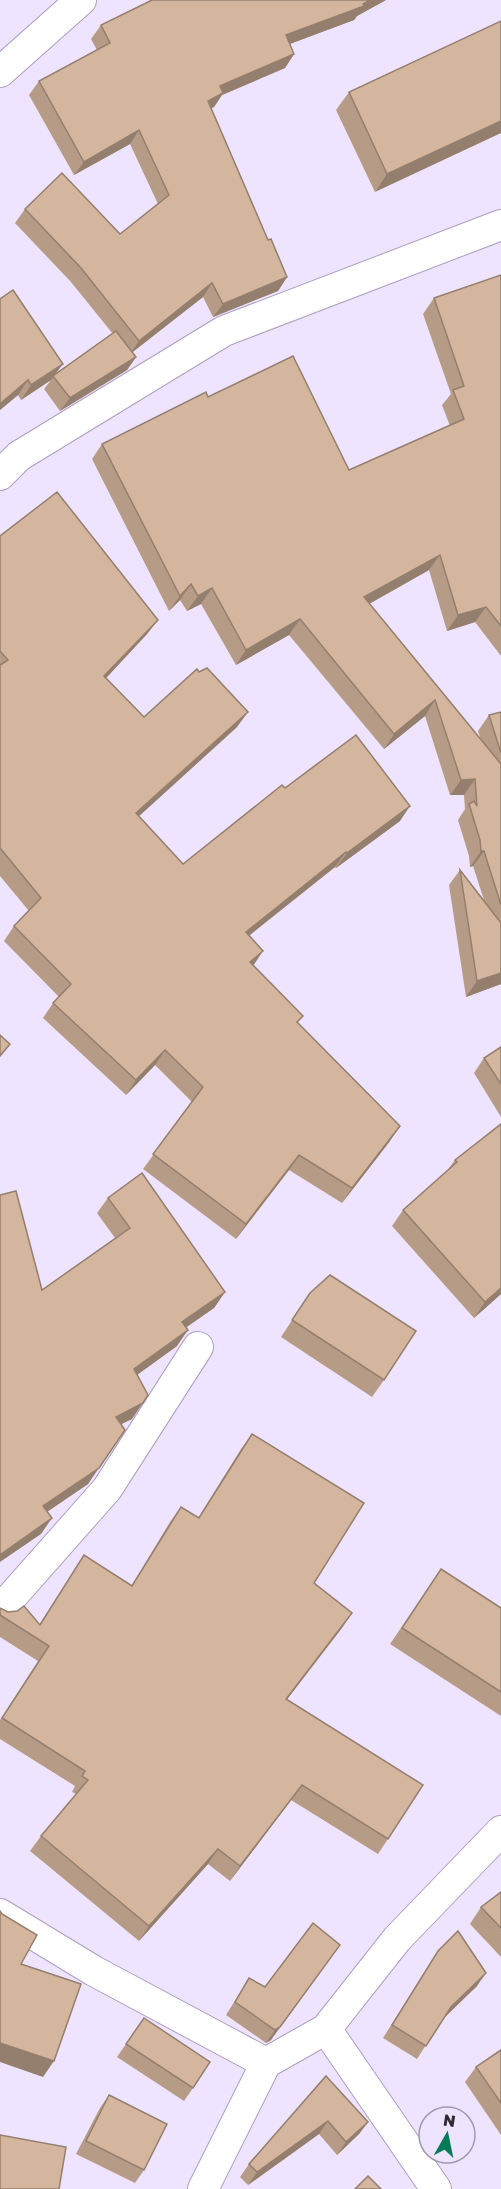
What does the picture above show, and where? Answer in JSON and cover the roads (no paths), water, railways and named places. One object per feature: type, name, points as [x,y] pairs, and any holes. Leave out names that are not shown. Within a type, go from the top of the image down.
[{"type":"street","points":[[5,57],[81,0]]},
{"type":"street","points":[[0,475],[19,456],[225,331],[501,225]]},
{"type":"street","points":[[0,1610],[107,1489],[198,1347]]},
{"type":"street","points":[[203,2189],[266,2063],[326,2029],[397,1939],[501,1831]]},
{"type":"street","points":[[0,1914],[94,1971],[266,2063]]},
{"type":"street","points":[[326,2029],[436,2189]]}]
